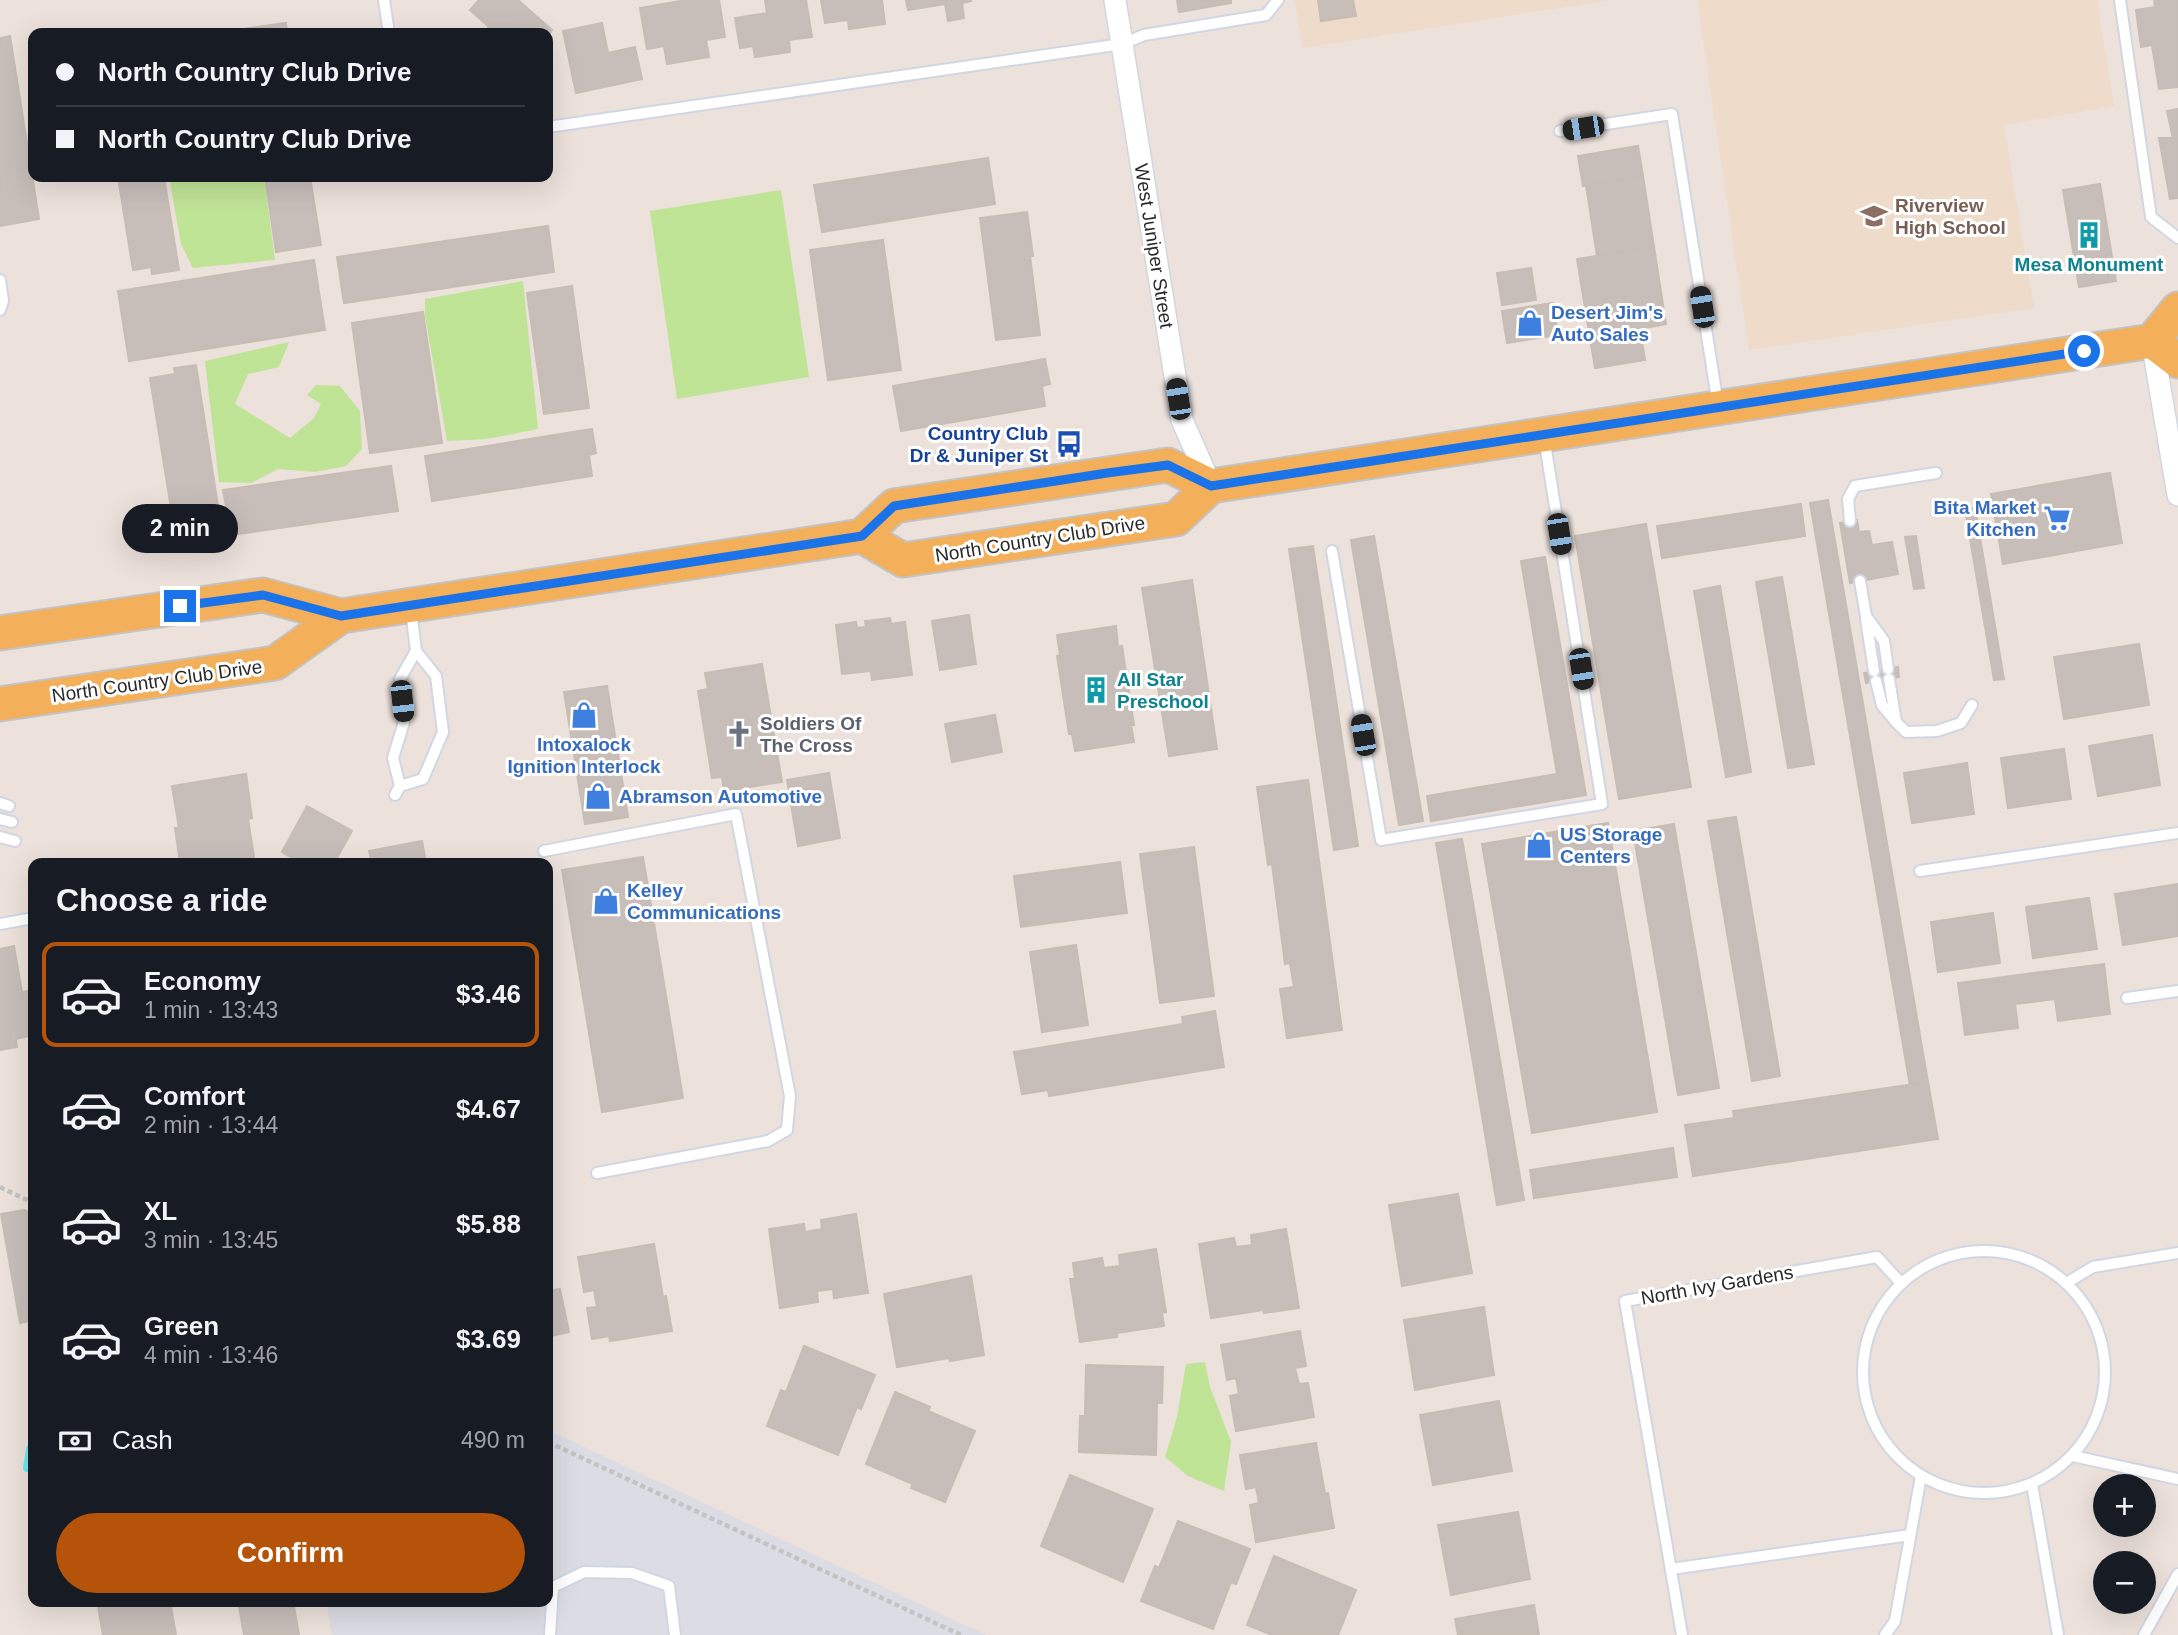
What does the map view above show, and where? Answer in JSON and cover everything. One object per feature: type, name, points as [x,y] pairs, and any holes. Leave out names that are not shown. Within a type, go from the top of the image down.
[{"type":"main road","points":[[862,536],[894,506],[1107,473],[1168,465],[1211,486],[2152,341],[2178,309]]},
{"type":"main road","points":[[2152,341],[2178,361]]},
{"type":"main road","name":"North Country Club Drive","points":[[0,633],[263,595],[341,616],[862,536],[902,560],[1176,519],[1211,486]]},
{"type":"main road","name":"North Country Club Drive","points":[[0,704],[275,663],[341,616]]},
{"type":"street","name":"West Juniper Street","points":[[1115,0],[1182,420],[1211,486]]},
{"type":"street","points":[[2152,341],[2178,495]]},
{"type":"lane","points":[[384,0],[388,28]]},
{"type":"lane","points":[[553,126],[1122,44],[1144,35],[1266,15],[1278,0]]},
{"type":"lane","points":[[2120,0],[2151,217],[2178,238]]},
{"type":"lane","points":[[1560,131],[1672,114],[1718,407]]},
{"type":"lane","points":[[0,280],[3,301],[0,310]]},
{"type":"lane","points":[[1332,551],[1381,840],[1602,804],[1543,434]]},
{"type":"lane","points":[[1850,521],[1848,499],[1855,486],[1936,472]]},
{"type":"lane","points":[[1860,581],[1882,705],[1896,722],[1906,732],[1937,731],[1961,723],[1972,705]]},
{"type":"lane","points":[[410,605],[416,651],[436,676],[443,732],[423,779],[398,790],[393,758],[404,722],[400,679],[416,651]]},
{"type":"lane","points":[[1866,616],[1884,641],[1896,722]]},
{"type":"lane","points":[[544,851],[736,814],[790,1096],[787,1130],[768,1141],[597,1173]]},
{"type":"lane","points":[[0,819],[12,822]]},
{"type":"lane","points":[[1920,871],[2178,833]]},
{"type":"lane","points":[[0,837],[15,841]]},
{"type":"lane","points":[[0,924],[28,919]]},
{"type":"lane","points":[[2127,998],[2178,991]]},
{"type":"lane","points":[[1965,1251],[2002,1251],[2026,1258],[2068,1282],[2091,1313],[2104,1349],[2105,1375],[2105,1387],[2095,1424],[2073,1456],[2054,1472],[2032,1484],[1995,1493],[1957,1491],[1921,1476],[1893,1452],[1873,1421],[1864,1385],[1865,1348],[1878,1313],[1900,1283],[1930,1262],[1965,1251]]},
{"type":"lane","points":[[2068,1282],[2093,1266],[2178,1253]]},
{"type":"lane","name":"North Ivy Gardens","points":[[1682,1635],[1625,1301],[1877,1258],[1900,1283]]},
{"type":"lane","points":[[2073,1456],[2178,1479]]},
{"type":"lane","points":[[1885,1635],[1895,1621],[1921,1476]]},
{"type":"lane","points":[[2032,1484],[2058,1635]]},
{"type":"lane","points":[[1671,1569],[1910,1535]]},
{"type":"lane","points":[[553,1587],[584,1572],[632,1573],[669,1586],[675,1635]]},
{"type":"lane","points":[[2144,1635],[2178,1574]]},
{"type":"lane","points":[[550,1635],[552,1607]]},
{"type":"path","points":[[0,1187],[28,1201]]},
{"type":"path","points":[[553,1445],[961,1635]]},
{"type":"shaded area","points":[[1295,0],[1611,0],[1303,48]]},
{"type":"shaded area","name":"Riverview High School","points":[[1697,0],[2097,0],[2114,106],[2004,125],[2034,308],[1749,350]]},
{"type":"shaded area","points":[[553,1432],[986,1635],[332,1635],[327,1607],[553,1607]]},
{"type":"green space","points":[[170,182],[265,182],[275,260],[193,268],[181,244]]},
{"type":"green space","points":[[781,190],[809,377],[677,399],[650,211]]},
{"type":"green space","points":[[523,281],[538,429],[487,439],[447,441],[425,316],[425,299]]},
{"type":"green space","points":[[289,342],[279,367],[248,374],[235,404],[290,438],[314,418],[321,404],[307,395],[316,385],[340,386],[360,411],[362,449],[346,466],[315,472],[278,469],[251,483],[219,482],[205,361]]},
{"type":"green space","points":[[1205,1362],[1210,1387],[1231,1442],[1224,1491],[1188,1476],[1165,1457],[1177,1417],[1186,1364]]},
{"type":"building","points":[[479,0],[518,0],[550,28],[488,28],[470,10]]},
{"type":"building","points":[[686,0],[719,0],[725,37],[706,40],[709,57],[667,64],[664,46],[647,49],[640,8]]},
{"type":"building","points":[[765,0],[806,0],[812,37],[789,40],[790,52],[755,57],[753,46],[740,48],[735,18],[767,13]]},
{"type":"building","points":[[821,0],[882,0],[885,24],[849,29],[848,20],[825,23]]},
{"type":"building","points":[[906,0],[971,1],[962,3],[964,18],[948,21],[945,4],[908,10]]},
{"type":"building","points":[[1177,0],[1231,0],[1231,3],[1179,12]]},
{"type":"building","points":[[1318,0],[1353,0],[1356,16],[1321,21]]},
{"type":"building","points":[[2154,0],[2178,0],[2178,87],[2159,89],[2152,45],[2141,47],[2136,10],[2155,7]]},
{"type":"building","points":[[286,23],[286,28],[250,28]]},
{"type":"building","points":[[602,23],[608,53],[635,47],[642,79],[576,93],[563,31]]},
{"type":"building","points":[[10,36],[28,150],[28,182],[33,182],[39,219],[0,226],[0,38]]},
{"type":"building","points":[[2178,109],[2178,198],[2170,199],[2159,138],[2173,138],[2167,111]]},
{"type":"building","points":[[1638,146],[1643,176],[1583,186],[1578,156]]},
{"type":"building","points":[[988,158],[995,204],[822,232],[814,185]]},
{"type":"building","points":[[1643,176],[1654,247],[1597,256],[1586,185]]},
{"type":"building","points":[[119,182],[165,182],[179,270],[152,274],[151,267],[133,270]]},
{"type":"building","points":[[266,182],[311,182],[321,245],[276,252]]},
{"type":"building","name":"Mesa Monument","points":[[2100,184],[2116,281],[2079,287],[2063,190]]},
{"type":"building","points":[[1027,212],[1040,335],[996,340],[980,218]]},
{"type":"building","points":[[548,226],[554,272],[344,303],[337,257]]},
{"type":"building","points":[[883,240],[901,370],[828,380],[810,250]]},
{"type":"building","points":[[1654,247],[1666,324],[1640,329],[1645,360],[1595,368],[1577,259]]},
{"type":"building","points":[[314,260],[325,330],[129,361],[118,291]]},
{"type":"building","points":[[1531,268],[1536,300],[1502,305],[1497,273]]},
{"type":"building","points":[[572,286],[589,408],[544,414],[527,293]]},
{"type":"building","name":"Desert Jim's Auto Sales","points":[[1553,303],[1558,335],[1507,343],[1502,311]]},
{"type":"building","points":[[423,312],[442,443],[370,453],[352,323]]},
{"type":"building","points":[[1045,359],[1050,384],[1042,386],[1045,406],[901,431],[893,386]]},
{"type":"building","points":[[196,365],[222,532],[176,539],[150,378],[175,374],[174,368]]},
{"type":"building","points":[[592,429],[596,453],[589,455],[592,476],[432,501],[425,456]]},
{"type":"building","points":[[391,466],[398,511],[238,534],[235,515],[228,517],[223,490]]},
{"type":"building","name":"Bita Market Kitchen","points":[[2110,473],[2122,543],[2003,564],[1991,494]]},
{"type":"building","points":[[1828,500],[1928,1082],[1910,1086],[1810,503]]},
{"type":"building","points":[[1801,504],[1805,536],[1662,558],[1657,526]]},
{"type":"building","points":[[1975,508],[2004,679],[1994,680],[1965,509]]},
{"type":"building","points":[[1857,520],[1859,532],[1869,531],[1872,545],[1892,542],[1898,574],[1850,583],[1840,523]]},
{"type":"building","points":[[1646,524],[1691,787],[1619,799],[1575,536]]},
{"type":"building","points":[[1374,536],[1423,821],[1399,825],[1351,540]]},
{"type":"building","points":[[1916,536],[1924,588],[1914,589],[1905,537]]},
{"type":"building","points":[[1313,546],[1358,846],[1334,850],[1289,549]]},
{"type":"building","points":[[1545,557],[1586,795],[1431,821],[1427,796],[1557,774],[1521,561]]},
{"type":"building","points":[[1782,577],[1814,764],[1788,768],[1756,582]]},
{"type":"building","points":[[1192,580],[1217,749],[1169,756],[1142,588]]},
{"type":"building","points":[[1720,586],[1751,772],[1726,777],[1694,591]]},
{"type":"building","points":[[969,615],[976,664],[940,670],[932,621]]},
{"type":"building","points":[[890,618],[891,624],[905,622],[912,675],[872,680],[871,671],[842,674],[836,625],[856,622],[857,628],[866,627],[865,621]]},
{"type":"building","name":"All Star Preschool","points":[[1116,626],[1118,647],[1122,646],[1134,725],[1131,725],[1134,742],[1075,751],[1072,734],[1069,734],[1057,656],[1060,655],[1057,635]]},
{"type":"building","points":[[2139,644],[2149,705],[2064,719],[2054,657]]},
{"type":"building","name":"Soldiers Of The Cross","points":[[762,664],[782,782],[724,791],[722,777],[712,778],[698,691],[708,689],[705,673]]},
{"type":"building","points":[[1898,667],[1899,677],[1866,683],[1864,673]]},
{"type":"building","points":[[607,686],[628,817],[585,824],[564,692]]},
{"type":"building","points":[[995,715],[1002,752],[952,762],[945,724]]},
{"type":"building","points":[[2152,735],[2160,785],[2098,796],[2089,746]]},
{"type":"building","points":[[2064,749],[2071,799],[2008,808],[2001,758]]},
{"type":"building","points":[[1967,763],[1974,814],[1912,823],[1904,773]]},
{"type":"building","points":[[829,773],[840,838],[798,846],[787,780]]},
{"type":"building","points":[[246,774],[252,818],[248,819],[254,858],[179,858],[175,828],[179,828],[172,786]]},
{"type":"building","points":[[1308,780],[1342,1030],[1287,1038],[1280,989],[1294,987],[1290,963],[1285,964],[1272,864],[1268,865],[1257,787]]},
{"type":"building","points":[[307,806],[352,831],[337,858],[292,858],[282,852]]},
{"type":"building","points":[[1736,817],[1780,1076],[1752,1081],[1708,821]]},
{"type":"building","points":[[1608,823],[1657,1112],[1532,1133],[1482,844]]},
{"type":"building","points":[[1674,824],[1719,1088],[1678,1095],[1633,831]]},
{"type":"building","points":[[1462,839],[1524,1200],[1497,1205],[1436,843]]},
{"type":"building","points":[[422,841],[425,858],[371,858],[369,851]]},
{"type":"building","points":[[1194,847],[1214,996],[1160,1003],[1140,854]]},
{"type":"building","points":[[643,857],[683,1098],[602,1112],[562,870]]},
{"type":"building","points":[[1120,862],[1127,913],[1021,927],[1014,876]]},
{"type":"building","points":[[2178,884],[2178,936],[2123,945],[2115,894]]},
{"type":"building","points":[[2089,898],[2097,949],[2033,958],[2026,907]]},
{"type":"building","points":[[1993,913],[2000,963],[1938,972],[1931,922]]},
{"type":"building","points":[[1076,945],[1088,1025],[1042,1032],[1030,952]]},
{"type":"building","points":[[14,946],[22,992],[28,991],[28,1036],[16,1039],[17,1047],[0,1050],[0,949]]},
{"type":"building","points":[[2104,964],[2110,1014],[2058,1021],[2055,999],[2015,1004],[2018,1028],[1965,1035],[1958,983]]},
{"type":"building","points":[[1215,1011],[1224,1067],[1049,1096],[1048,1090],[1022,1094],[1014,1052],[1183,1024],[1182,1017]]},
{"type":"building","points":[[1928,1082],[1938,1139],[1693,1176],[1685,1125],[1734,1118],[1733,1111]]},
{"type":"building","points":[[1673,1148],[1677,1177],[1534,1198],[1530,1170]]},
{"type":"building","points":[[1458,1194],[1472,1273],[1402,1286],[1389,1205]]},
{"type":"building","points":[[28,1212],[28,1321],[20,1323],[1,1214]]},
{"type":"building","points":[[856,1214],[868,1293],[834,1298],[833,1289],[817,1291],[818,1302],[780,1308],[769,1229],[804,1224],[805,1232],[822,1229],[821,1220]]},
{"type":"building","points":[[1286,1229],[1299,1308],[1211,1318],[1199,1244],[1234,1238],[1236,1247],[1252,1245],[1251,1235]]},
{"type":"building","points":[[654,1244],[672,1331],[610,1341],[609,1336],[592,1339],[587,1308],[597,1307],[594,1290],[584,1292],[578,1257]]},
{"type":"building","points":[[1156,1249],[1166,1312],[1162,1313],[1164,1326],[1080,1342],[1070,1279],[1075,1279],[1073,1263],[1102,1258],[1104,1268],[1120,1266],[1119,1255]]},
{"type":"building","points":[[971,1276],[984,1355],[897,1367],[884,1294]]},
{"type":"building","points":[[560,1289],[569,1332],[553,1336],[553,1290]]},
{"type":"building","points":[[1484,1307],[1494,1375],[1415,1390],[1404,1320]]},
{"type":"building","points":[[1300,1331],[1306,1366],[1295,1368],[1299,1384],[1308,1383],[1314,1417],[1236,1431],[1230,1396],[1239,1394],[1236,1378],[1227,1380],[1221,1345]]},
{"type":"building","points":[[804,1346],[875,1375],[861,1409],[857,1407],[838,1455],[767,1426],[781,1390],[786,1392]]},
{"type":"building","points":[[1086,1365],[1163,1367],[1162,1403],[1157,1403],[1156,1455],[1079,1452],[1080,1416],[1085,1416]]},
{"type":"building","points":[[895,1392],[930,1407],[928,1411],[975,1431],[945,1502],[911,1488],[913,1484],[866,1464]]},
{"type":"building","points":[[1499,1401],[1512,1471],[1433,1485],[1420,1415]]},
{"type":"building","points":[[1316,1443],[1334,1528],[1256,1542],[1250,1505],[1259,1503],[1256,1487],[1246,1489],[1240,1455]]},
{"type":"building","points":[[1070,1475],[1153,1509],[1123,1582],[1041,1546]]},
{"type":"building","points":[[1518,1512],[1530,1579],[1451,1595],[1438,1525]]},
{"type":"building","points":[[1178,1521],[1250,1549],[1236,1584],[1231,1582],[1213,1629],[1141,1601],[1155,1566],[1159,1568]]},
{"type":"building","points":[[1274,1556],[1356,1590],[1338,1635],[1272,1635],[1247,1625]]},
{"type":"building","points":[[1534,1605],[1539,1635],[1458,1635],[1455,1619]]},
{"type":"building","points":[[98,1607],[171,1607],[176,1635],[103,1635]]},
{"type":"building","points":[[239,1607],[294,1607],[299,1635],[244,1635]]},
{"type":"waterway","points":[[27,1468],[28,1462]]},
{"type":"place","name":"Riverview High School","points":[[1874,216]]},
{"type":"place","name":"Mesa Monument","points":[[2089,235]]},
{"type":"place","name":"Desert Jim's Auto Sales","points":[[1530,323]]},
{"type":"place","name":"Country Club Dr & Juniper St","points":[[1069,444]]},
{"type":"place","name":"Bita Market Kitchen","points":[[2057,518]]},
{"type":"place","name":"All Star Preschool","points":[[1096,690]]},
{"type":"place","name":"Intoxalock Ignition Interlock","points":[[584,715]]},
{"type":"place","name":"Soldiers Of The Cross","points":[[739,734]]},
{"type":"place","name":"Abramson Automotive","points":[[598,796]]},
{"type":"place","name":"US Storage Centers","points":[[1539,845]]},
{"type":"place","name":"Kelley Communications","points":[[606,901]]},
{"type":"route","points":[[180,606],[263,595],[341,616],[862,536],[894,506],[1107,473],[1168,465],[1211,486],[2084,351]]}]
